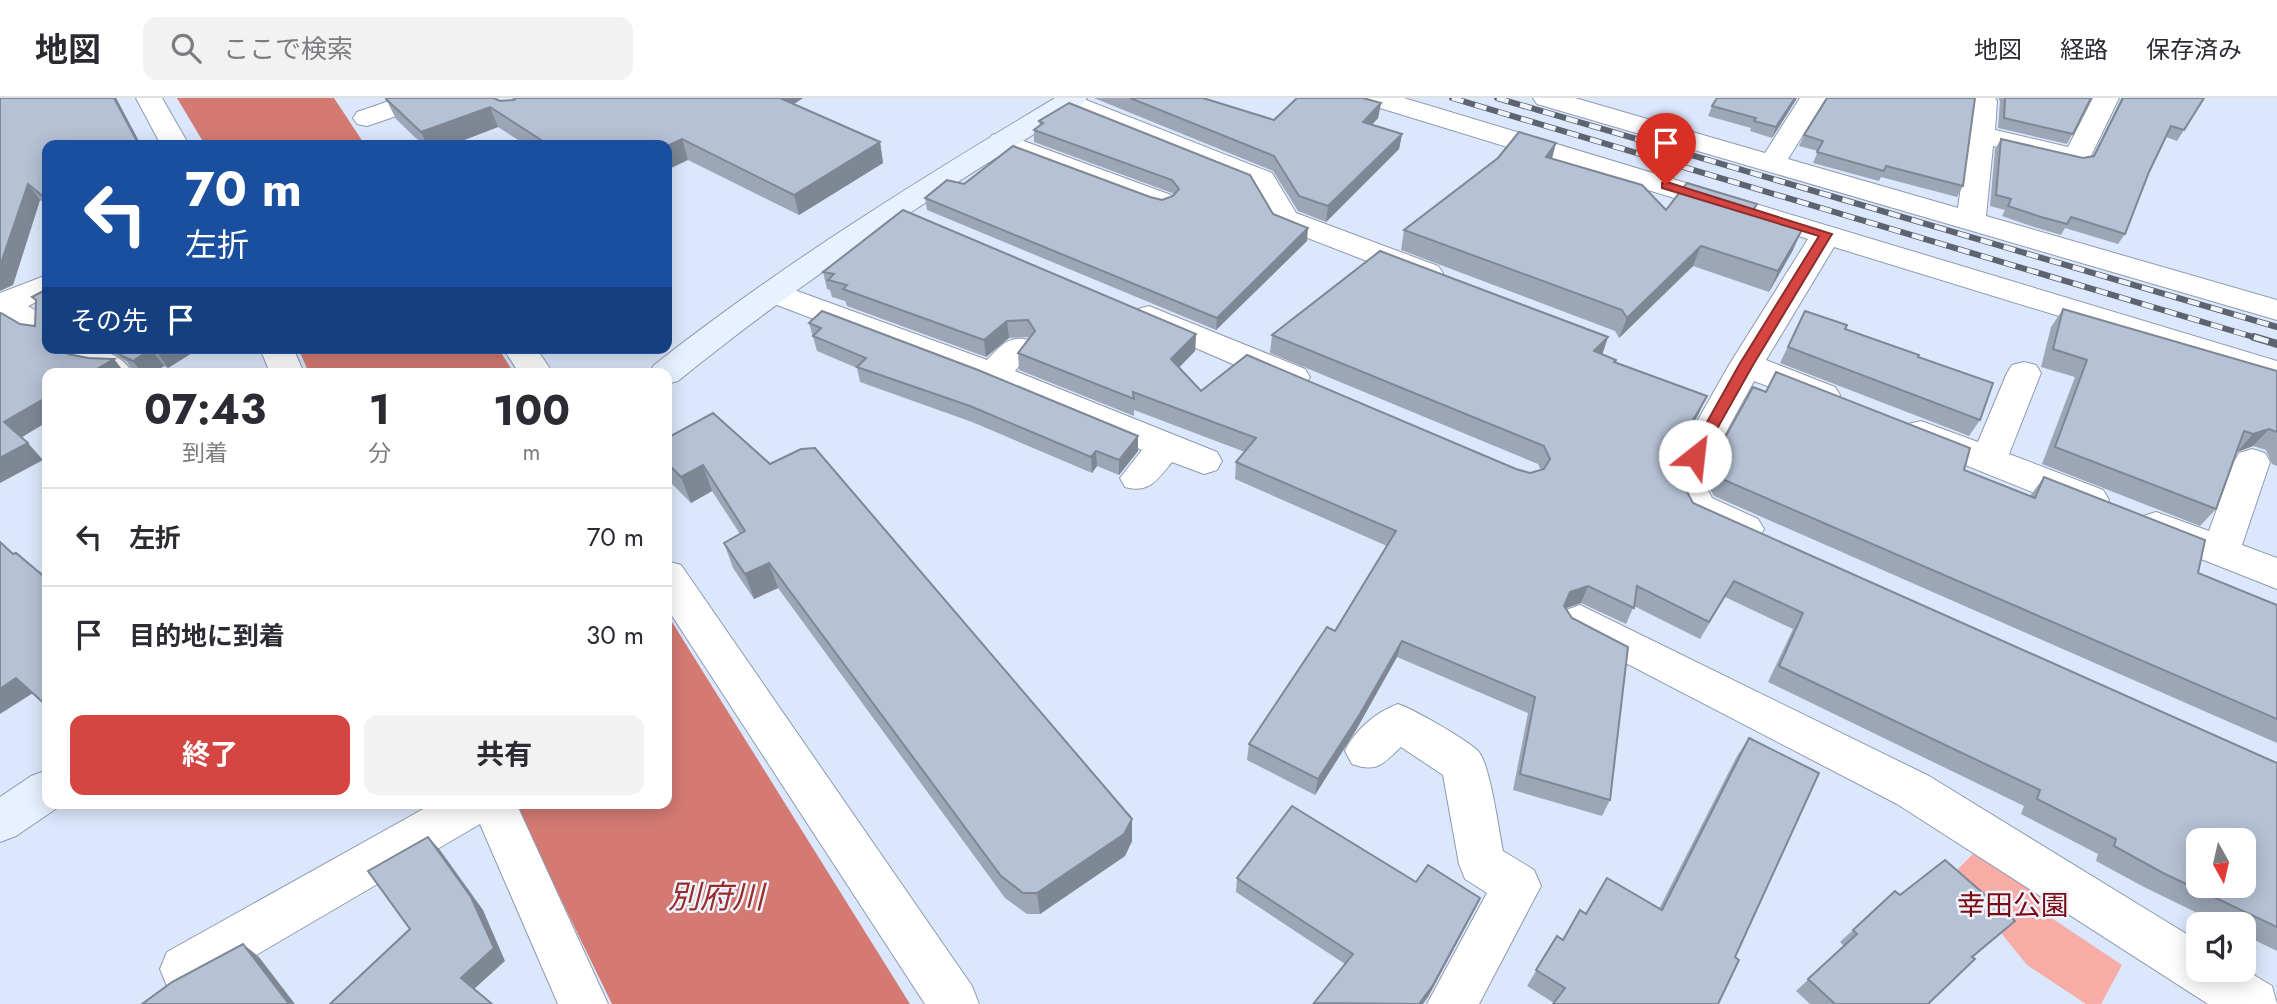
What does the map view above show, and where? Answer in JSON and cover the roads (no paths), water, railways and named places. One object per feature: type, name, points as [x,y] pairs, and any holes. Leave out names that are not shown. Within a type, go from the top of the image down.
[{"type":"street","points":[[149,98],[172,140]]},
{"type":"street","points":[[365,117],[423,98]]},
{"type":"street","points":[[1376,98],[2277,372]]},
{"type":"street","points":[[1546,98],[2277,310]]},
{"type":"street","points":[[1771,164],[1813,98]]},
{"type":"street","points":[[1982,135],[2077,158],[2106,98]]},
{"type":"street","points":[[672,368],[732,320],[895,209],[1071,100],[1262,178],[1285,219],[1450,282]]},
{"type":"street","points":[[1971,222],[1984,101]]},
{"type":"street","points":[[1002,141],[1161,201]]},
{"type":"street","points":[[895,209],[934,225]]},
{"type":"street","points":[[1774,542],[1699,508],[1683,478],[1746,365],[1826,234]]},
{"type":"street","points":[[1,305],[42,287]]},
{"type":"street","points":[[775,293],[993,375],[1204,461]]},
{"type":"street","points":[[1,305],[42,328]]},
{"type":"street","points":[[1126,307],[1319,388]]},
{"type":"street","points":[[993,375],[1017,348]]},
{"type":"street","points":[[1746,365],[2277,574]]},
{"type":"street","points":[[1989,460],[2024,373]]},
{"type":"street","points":[[1138,478],[1166,446]]},
{"type":"street","points":[[2221,551],[2252,462]]},
{"type":"street","points":[[672,583],[954,1004]]},
{"type":"street","points":[[1580,621],[1913,790],[2186,961]]},
{"type":"street","points":[[1367,751],[1398,722],[1463,765],[1482,864],[1517,886],[1452,1004]]},
{"type":"street","points":[[0,822],[42,793]]},
{"type":"street","points":[[185,969],[465,809]]},
{"type":"street","points":[[496,809],[583,1004]]},
{"type":"street","points":[[2219,982],[2254,1004]]},
{"type":"water","points":[[177,98],[334,98],[362,140],[202,140]]},
{"type":"water","points":[[301,354],[502,354],[511,368],[307,368]]},
{"type":"water","name":"別府川","points":[[672,622],[910,1004],[612,1004],[517,809],[672,809]]},
{"type":"railway","points":[[1452,98],[2260,339]]},
{"type":"railway","points":[[1497,98],[2277,327]]},
{"type":"railway","points":[[2254,337],[2277,344]]},
{"type":"park label","name":"幸田公園","points":[[2013,905]]}]
